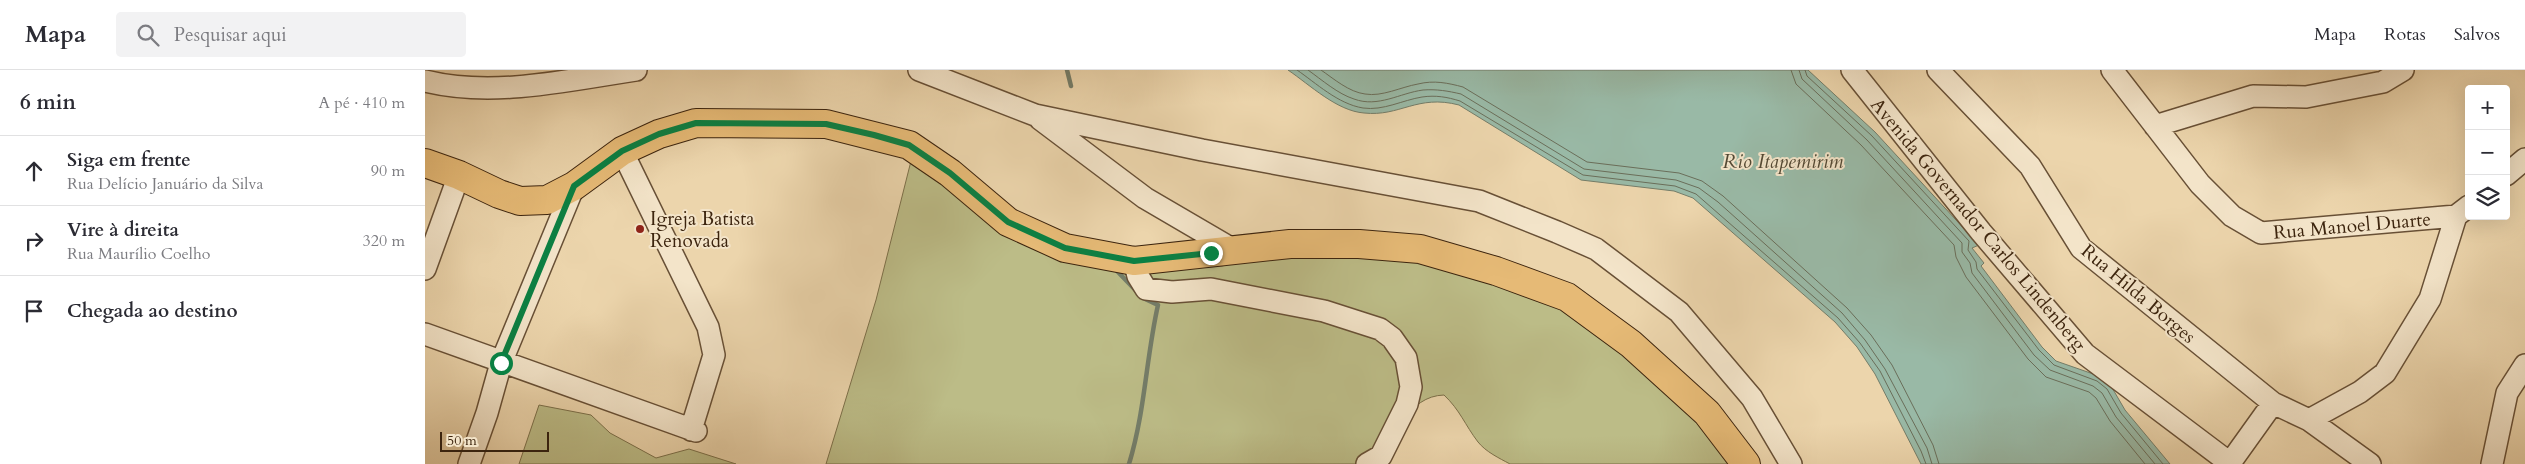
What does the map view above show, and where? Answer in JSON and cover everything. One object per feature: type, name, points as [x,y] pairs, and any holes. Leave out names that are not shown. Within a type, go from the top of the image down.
[{"type":"main road","points":[[437,171],[520,201],[547,200],[574,186],[622,151],[659,134],[696,123],[826,124],[909,145],[950,173],[1008,222],[1065,248],[1134,261],[1289,244],[1349,244],[1420,249],[1496,271],[1567,297],[1631,344],[1707,413],[1746,464]]},
{"type":"street","points":[[425,81],[448,87],[523,86],[636,70]]},
{"type":"street","points":[[919,70],[1035,115],[1201,150],[1479,201],[1596,249],[1679,312],[1751,398],[1791,464]]},
{"type":"street","name":"Avenida Governador Carlos Lindenberg","points":[[1852,70],[1981,232],[2085,354],[2231,464]]},
{"type":"street","name":"Rua Hilda Borges","points":[[1938,70],[2030,166],[2081,248],[2273,403],[2309,420],[2370,464]]},
{"type":"street","name":"Rua Manoel Duarte","points":[[2112,70],[2200,184],[2232,216],[2261,233],[2462,211]]},
{"type":"street","points":[[2155,126],[2253,96],[2307,97],[2383,82],[2403,70]]},
{"type":"street","points":[[1035,115],[1145,198],[1234,250]]},
{"type":"street","points":[[425,334],[501,363],[693,430],[714,355],[713,342],[708,327],[622,151]]},
{"type":"street","points":[[2510,172],[2525,159]]},
{"type":"street","points":[[425,269],[437,171]]},
{"type":"street","points":[[469,464],[487,413],[501,363],[574,186]]},
{"type":"street","points":[[2309,420],[2360,392],[2385,372],[2430,299],[2462,211]]},
{"type":"street","points":[[1134,261],[1138,276],[1146,289],[1172,292],[1211,289],[1325,311],[1380,329],[1393,338],[1406,358],[1411,387],[1407,404],[1381,456],[1367,464]]},
{"type":"street","points":[[2492,464],[2507,393],[2525,365]]},
{"type":"street","points":[[2231,464],[2273,403]]},
{"type":"green space","points":[[912,157],[942,176],[1140,271],[1222,266],[1257,257],[1411,258],[1549,298],[1598,331],[1714,438],[1734,464],[1510,464],[1481,446],[1454,406],[1444,395],[1431,397],[1411,410],[1396,431],[1377,464],[826,464],[876,300]]},
{"type":"green space","points":[[539,405],[591,415],[610,433],[656,458],[689,449],[736,464],[519,464]]},
{"type":"water","name":"Rio Itapemirim","points":[[1288,70],[1808,70],[1875,132],[1979,245],[1972,248],[1984,263],[1981,266],[2042,347],[2056,361],[2099,376],[2111,386],[2125,410],[2170,464],[1921,464],[1875,374],[1857,347],[1835,322],[1693,198],[1674,191],[1581,180],[1459,105],[1431,102],[1377,113],[1364,113],[1344,108]]},
{"type":"waterway","points":[[1067,70],[1071,86]]},
{"type":"waterway","points":[[1117,271],[1143,298],[1158,305],[1139,425],[1129,464]]},
{"type":"place","name":"Igreja Batista Renovada","points":[[640,229]]},
{"type":"route","points":[[501,363],[574,186],[622,151],[659,134],[696,123],[826,124],[874,135],[909,145],[950,173],[1008,222],[1065,248],[1134,261],[1211,253]]}]
